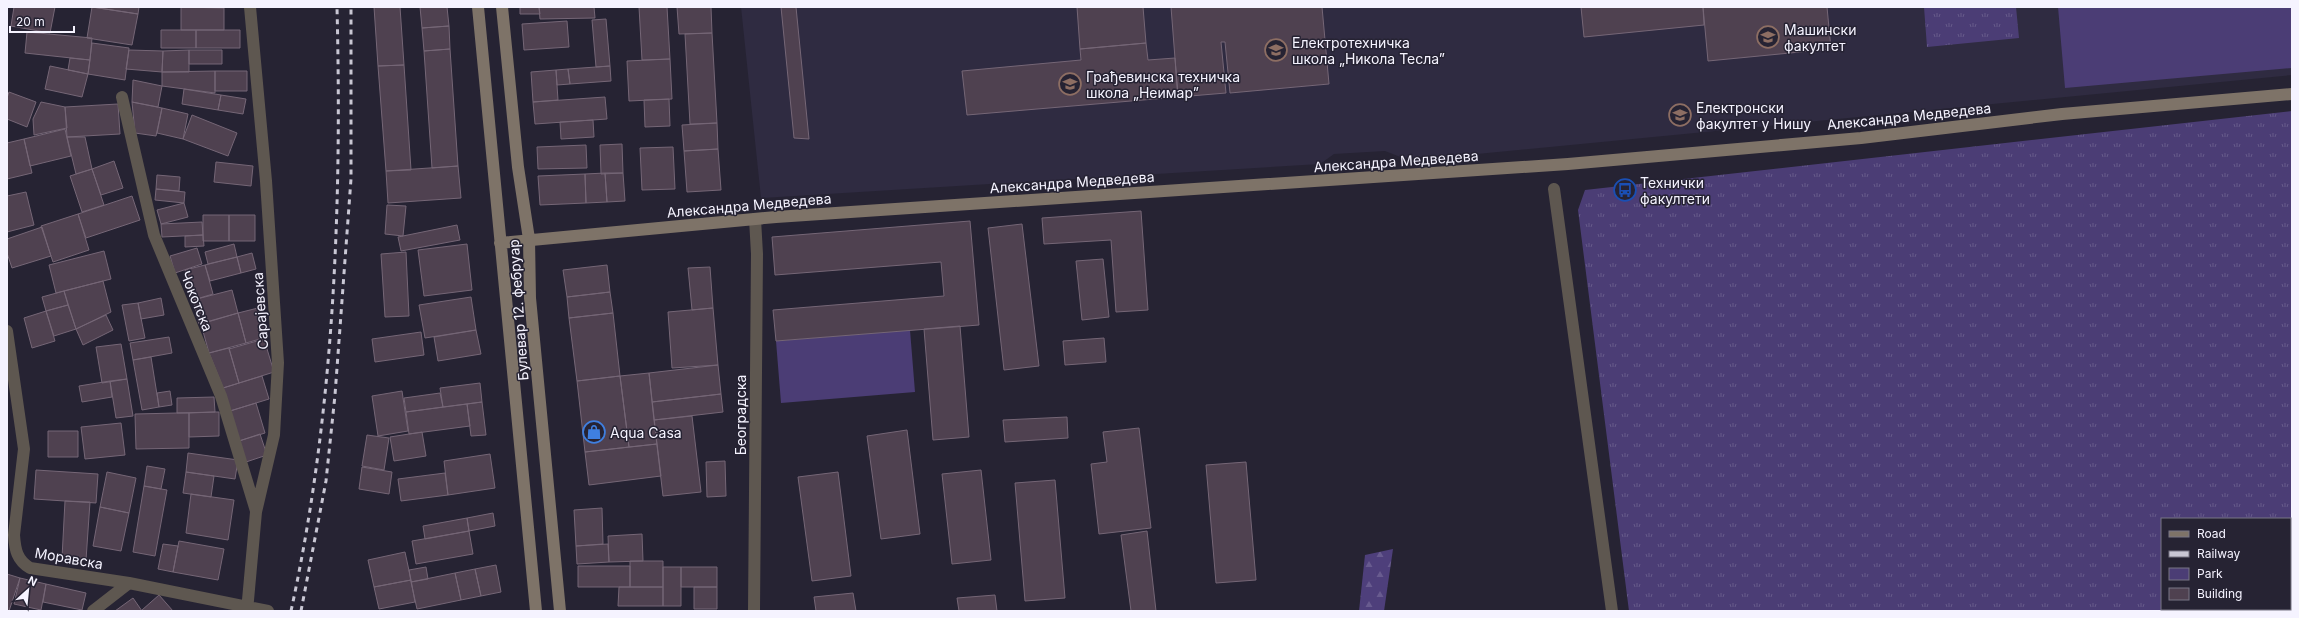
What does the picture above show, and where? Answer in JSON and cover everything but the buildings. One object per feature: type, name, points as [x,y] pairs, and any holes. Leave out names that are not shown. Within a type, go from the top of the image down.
[{"type":"main road","name":"Булевар 12. фебруар","points":[[478,7],[536,611]]},
{"type":"main road","name":"Булевар 12. фебруар","points":[[502,7],[518,167],[529,239],[530,298],[560,611]]},
{"type":"main road","name":"Александра Медведева","points":[[500,243],[529,239],[755,219],[1568,164],[1861,138],[2062,114],[2292,94]]},
{"type":"street","name":"Сарајевска","points":[[247,610],[256,512],[274,435],[278,363],[266,181],[250,7]]},
{"type":"street","name":"Чокотска","points":[[122,97],[154,235],[221,396],[256,512]]},
{"type":"street","points":[[1554,189],[1612,611]]},
{"type":"street","name":"Београдска","points":[[754,611],[757,254],[755,219]]},
{"type":"street","name":"Моравска","points":[[7,331],[24,449],[10,540],[18,556],[30,568],[128,583],[247,610],[268,611]]},
{"type":"street","points":[[93,611],[128,583]]},
{"type":"shaded area","points":[[741,7],[2292,7],[2292,75],[1477,154],[1403,158],[1385,151],[1334,154],[1320,164],[761,198]]},
{"type":"green space","points":[[1924,7],[2016,7],[2019,38],[1927,47]]},
{"type":"green space","points":[[2058,7],[2292,7],[2292,68],[2065,88]]},
{"type":"green space","points":[[2292,111],[2292,611],[1629,611],[1578,210],[1585,190]]},
{"type":"green space","points":[[910,330],[915,392],[781,403],[776,341]]},
{"type":"green space","points":[[1393,549],[1384,611],[1359,611],[1365,555]]},
{"type":"railway","points":[[291,611],[306,536],[317,462],[326,386],[332,310],[338,159],[337,7]]},
{"type":"railway","points":[[301,611],[326,481],[335,395],[351,179],[351,7]]},
{"type":"place","name":"Машински факултет","points":[[1768,37]]},
{"type":"place","name":"Електротехничка школа „Никола Тесла”","points":[[1276,50]]},
{"type":"place","name":"Грађевинска техничка школа „Неимар”","points":[[1070,84]]},
{"type":"place","name":"Електронски факултет у Нишу","points":[[1680,115]]},
{"type":"place","name":"Технички факултети","points":[[1625,190]]},
{"type":"place","name":"Aqua Casa","points":[[594,432]]}]
